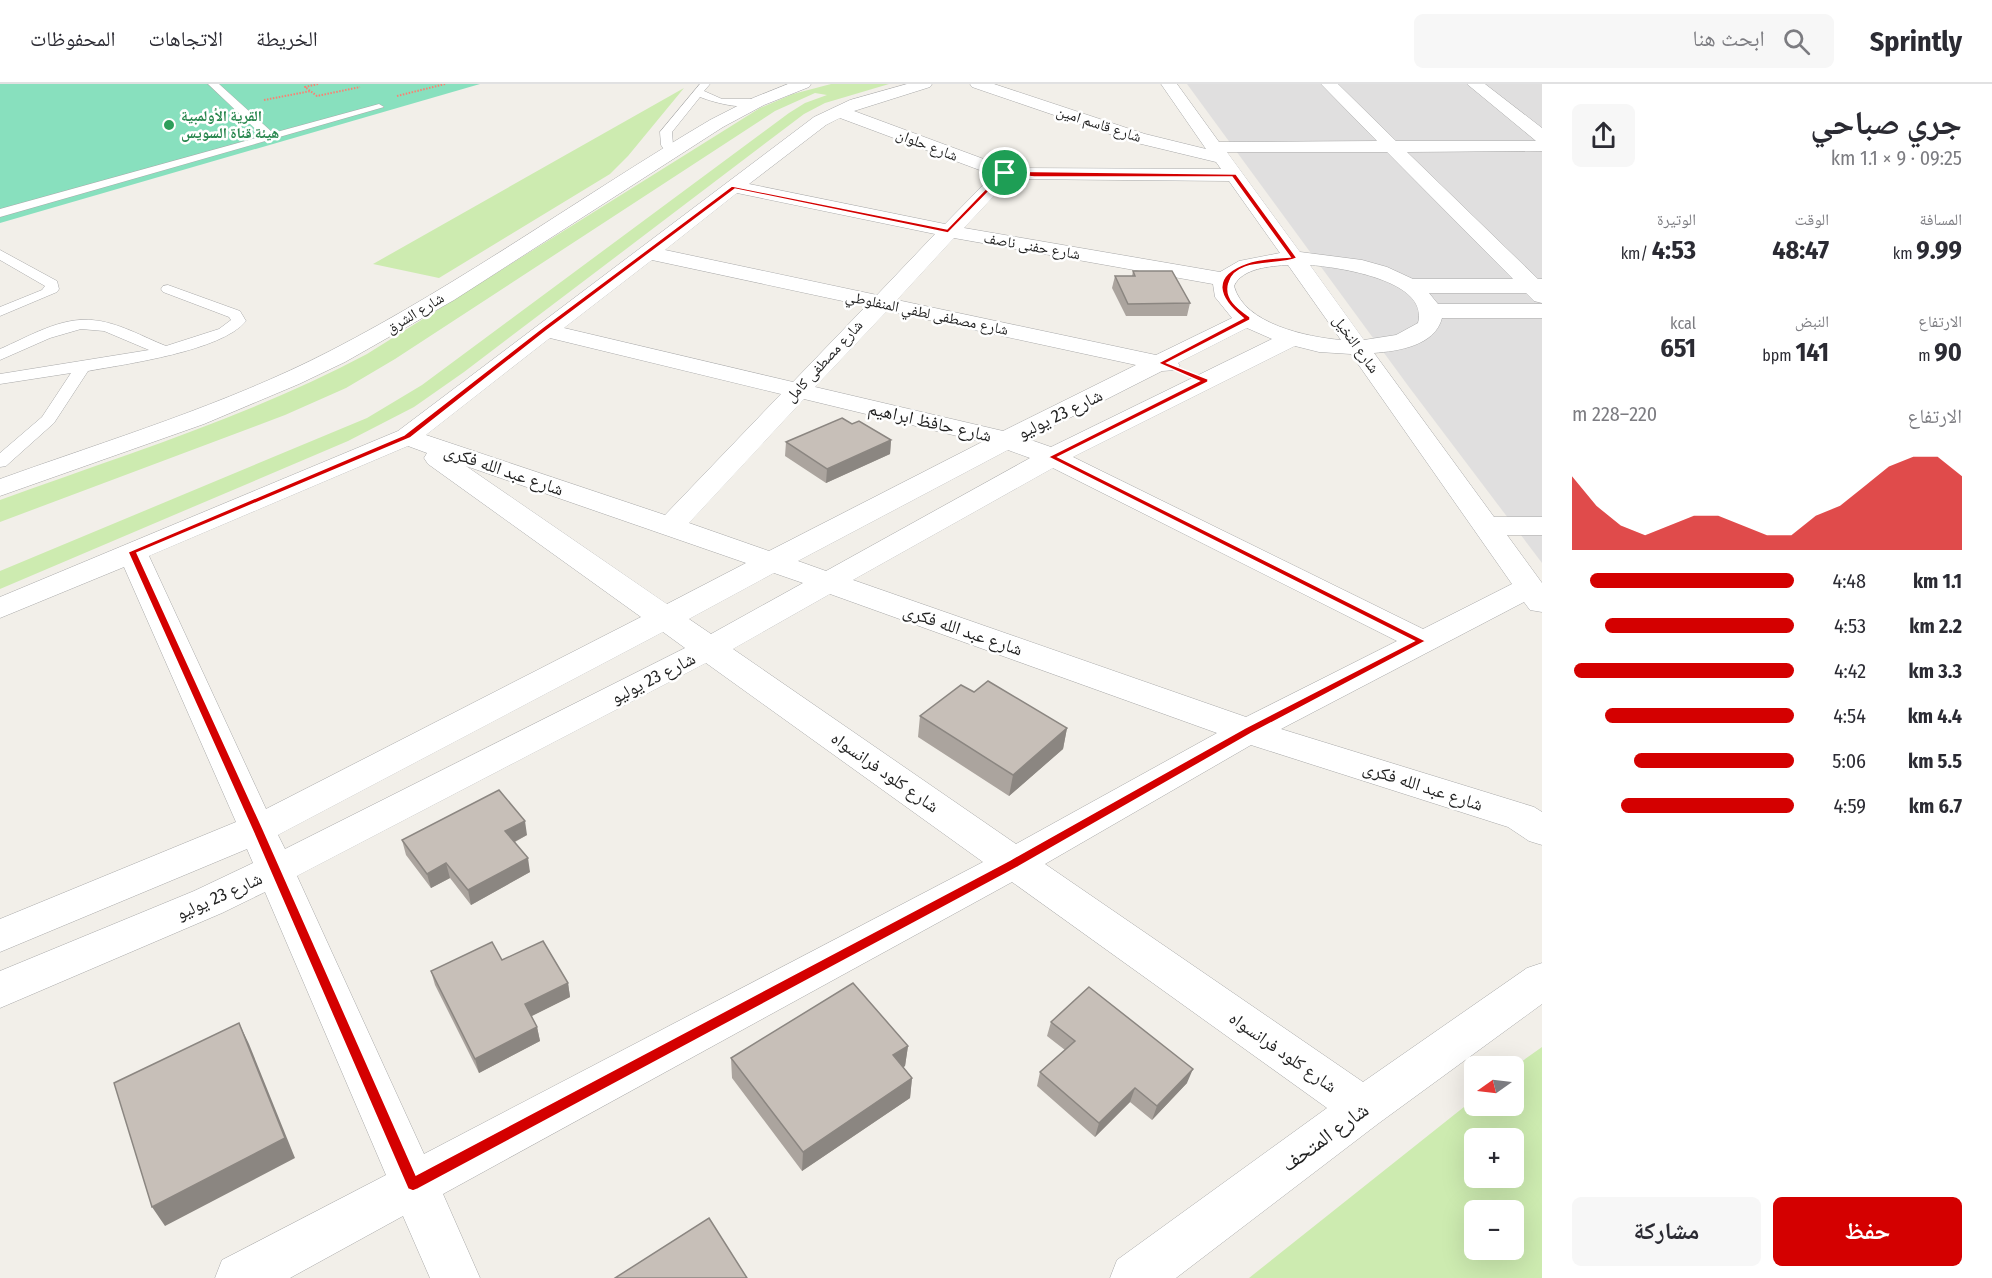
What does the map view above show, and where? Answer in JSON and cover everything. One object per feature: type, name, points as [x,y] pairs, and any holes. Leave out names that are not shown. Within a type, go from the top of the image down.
[{"type":"street","name":"شارع الشرق","points":[[0,488],[218,408],[335,360],[426,307],[671,152],[757,102],[803,84]]},
{"type":"street","points":[[0,608],[407,437],[820,121],[837,111],[924,84]]},
{"type":"street","name":"شارع قاسم امين","points":[[978,84],[1149,141],[1223,160]]},
{"type":"street","name":"شارع النخيل","points":[[1169,84],[1536,596]]},
{"type":"street","points":[[1329,84],[1539,289]]},
{"type":"street","points":[[1475,84],[1542,137]]},
{"type":"street","points":[[1499,84],[1542,118]]},
{"type":"street","name":"شارع حلوان","points":[[837,111],[1005,173],[1034,175],[1223,160]]},
{"type":"street","points":[[1223,160],[1392,146],[1542,146]]},
{"type":"street","name":"شارع مصطفى كامل","points":[[670,526],[879,303],[1005,173]]},
{"type":"street","name":"شارع حفنى ناصف","points":[[734,187],[948,231],[1226,280]]},
{"type":"street","name":"شارع مصطفى لطفي المنفلوطي","points":[[646,252],[1161,363],[1205,381]]},
{"type":"street","points":[[1294,258],[1318,259],[1367,268],[1407,286],[1418,294],[1430,311],[1430,322],[1421,333],[1406,340],[1384,345],[1336,346],[1293,338],[1247,319],[1231,306],[1224,292],[1226,280],[1235,271],[1250,264],[1294,258]]},
{"type":"street","points":[[1407,286],[1539,289]]},
{"type":"street","points":[[1430,311],[1542,311]]},
{"type":"street","name":"شارع 23 يوليو","points":[[0,936],[257,829],[1006,440],[1247,319]]},
{"type":"street","name":"شارع حافظ ابراهيم","points":[[544,330],[1006,440],[1052,457],[1422,641]]},
{"type":"street","name":"شارع 23 يوليو","points":[[0,990],[276,871],[710,648],[826,581],[1052,457],[1293,338]]},
{"type":"street","name":"شارع عبد الله فكرى","points":[[407,437],[773,562],[1248,731],[1535,822]]},
{"type":"street","name":"شارع كلود فرانسواه","points":[[407,437],[1363,1108]]},
{"type":"street","points":[[1487,526],[1542,526]]},
{"type":"street","points":[[132,552],[276,871],[455,1278]]},
{"type":"street","points":[[240,1278],[1014,864],[1248,731],[1422,641],[1536,596]]},
{"type":"street","name":"شارع المتحف","points":[[1135,1278],[1363,1108],[1534,990]]},
{"type":"lane","points":[[213,84],[270,136]]},
{"type":"lane","points":[[671,152],[667,145],[666,132],[702,88],[721,102],[757,102]]},
{"type":"lane","points":[[0,213],[379,107]]},
{"type":"lane","points":[[0,254],[52,284],[52,289],[47,293],[0,312]]},
{"type":"lane","points":[[0,379],[166,351],[231,328],[239,321],[235,314],[168,290]]},
{"type":"lane","points":[[0,354],[64,328],[83,324],[99,325],[166,351]]},
{"type":"lane","points":[[0,462],[48,420],[83,366]]},
{"type":"path","points":[[318,84],[305,87],[317,96],[360,87]]},
{"type":"path","points":[[379,107],[393,97],[445,84]]},
{"type":"path","points":[[237,105],[311,91]]},
{"type":"shaded area","points":[[1187,84],[1542,84],[1542,563],[1409,387]]},
{"type":"green space","name":"القرية الأولمبية هيئة قناة السويس","points":[[0,84],[480,84],[0,223]]},
{"type":"green space","points":[[831,84],[889,84],[825,103],[804,114],[464,372],[414,407],[348,441],[0,589],[0,571],[367,418],[422,385],[789,113],[805,103],[827,95],[815,93],[775,111],[395,359],[346,388],[285,415],[0,522],[0,500],[232,416],[278,397],[367,354],[760,108],[793,94]]},
{"type":"green space","points":[[684,88],[628,156],[610,174],[439,278],[373,264]]},
{"type":"green space","points":[[1542,1047],[1542,1278],[1249,1278],[1464,1107],[1464,1116],[1524,1116],[1524,1060]]},
{"type":"building","points":[[1133,271],[1172,271],[1190,303],[1128,304],[1115,276],[1135,276]]},
{"type":"building","points":[[842,418],[852,424],[859,421],[891,440],[827,469],[786,442]]},
{"type":"building","points":[[988,681],[1067,728],[1013,775],[920,716],[961,685],[974,692]]},
{"type":"building","points":[[499,790],[525,821],[505,831],[528,858],[468,890],[446,863],[427,874],[402,840]]},
{"type":"building","points":[[543,941],[568,983],[525,1004],[537,1027],[475,1059],[431,971],[492,942],[502,960]]},
{"type":"building","points":[[853,983],[908,1046],[893,1055],[912,1078],[803,1152],[731,1058]]},
{"type":"building","points":[[1089,987],[1193,1069],[1157,1106],[1135,1088],[1099,1123],[1040,1072],[1075,1041],[1051,1022]]},
{"type":"building","points":[[239,1023],[285,1138],[152,1207],[114,1083]]},
{"type":"building","points":[[709,1218],[747,1278],[615,1278]]},
{"type":"place","name":"القرية الأولمبية هيئة قناة السويس","points":[[169,125]]},
{"type":"route","points":[[1005,173],[1234,176],[1294,258],[1270,259],[1235,271],[1226,280],[1224,292],[1231,306],[1247,319],[1161,363],[1205,381],[1052,457],[1422,641],[1248,731],[1014,864],[413,1184],[132,552],[407,437],[734,187],[948,231],[1005,173]]}]
